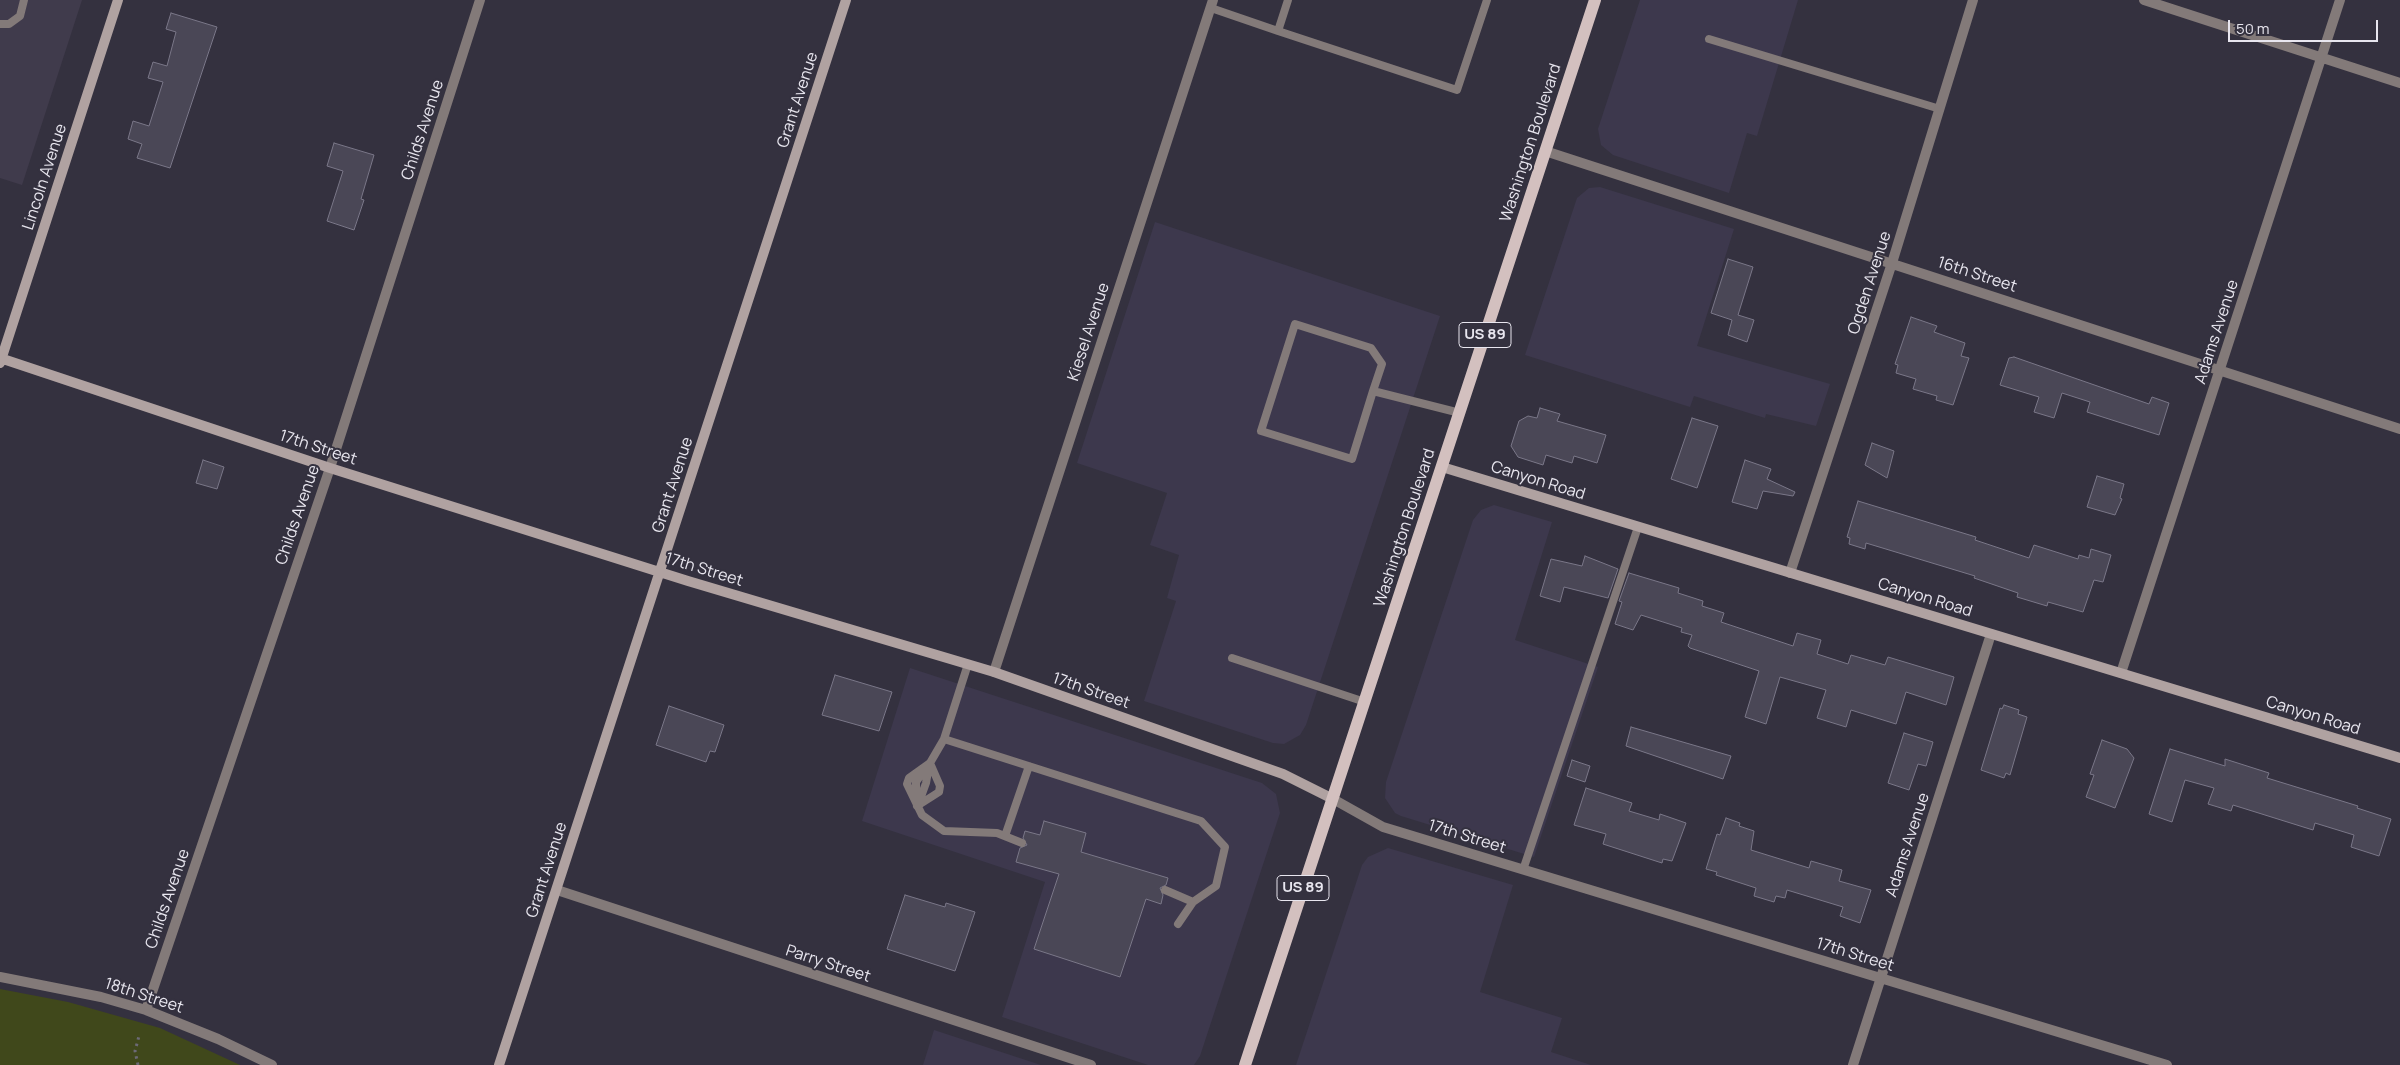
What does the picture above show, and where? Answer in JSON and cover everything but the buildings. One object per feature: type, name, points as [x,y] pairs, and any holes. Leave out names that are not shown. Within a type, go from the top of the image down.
[{"type":"main road","name":"Washington Boulevard","points":[[1245,1065],[1595,0]]},
{"type":"street","name":"Lincoln Avenue","points":[[1,360],[118,0]]},
{"type":"street","name":"Childs Avenue","points":[[146,1010],[330,468],[480,0]]},
{"type":"street","name":"Grant Avenue","points":[[499,1065],[846,0]]},
{"type":"street","name":"Ogden Avenue","points":[[1790,573],[1892,263],[1973,0]]},
{"type":"street","points":[[2144,0],[2400,83]]},
{"type":"street","name":"Adams Avenue","points":[[2121,673],[2340,0]]},
{"type":"street","name":"Kiesel Avenue","points":[[994,672],[1212,4]]},
{"type":"street","name":"16th Street","points":[[1545,150],[2400,430]]},
{"type":"street","name":"17th Street","points":[[1,360],[330,468],[661,572],[994,672],[1283,774],[1333,798],[1383,827],[2166,1065]]},
{"type":"street","name":"Canyon Road","points":[[1442,467],[2400,758]]},
{"type":"street","name":"Adams Avenue","points":[[1853,1065],[1991,634]]},
{"type":"street","name":"Parry Street","points":[[556,890],[1091,1065]]},
{"type":"street","name":"18th Street","points":[[0,977],[101,997],[146,1010],[218,1039],[272,1065]]},
{"type":"lane","points":[[0,24],[8,24],[20,16],[24,0]]},
{"type":"lane","points":[[1278,31],[1288,0]]},
{"type":"lane","points":[[1212,4],[1278,31],[1457,90],[1487,0]]},
{"type":"lane","points":[[1709,39],[1940,109]]},
{"type":"lane","points":[[1295,324],[1371,348],[1382,364],[1373,391],[1352,459],[1261,431],[1295,324]]},
{"type":"lane","points":[[1373,391],[1460,413]]},
{"type":"lane","points":[[1524,870],[1638,527]]},
{"type":"lane","points":[[1232,658],[1365,702]]},
{"type":"lane","points":[[917,806],[926,783],[930,763],[944,739],[968,664]]},
{"type":"lane","points":[[944,739],[1201,821],[1225,847],[1216,886],[1193,902],[1178,924]]},
{"type":"lane","points":[[930,763],[909,778],[907,784],[922,815],[944,831],[960,833],[983,831],[1005,836],[1022,843]]},
{"type":"lane","points":[[917,806],[939,792],[940,786],[930,763]]},
{"type":"lane","points":[[1005,836],[1029,766]]},
{"type":"lane","points":[[1165,890],[1193,902]]},
{"type":"path","points":[[138,1065],[135,1051],[139,1036]]},
{"type":"shaded area","points":[[0,0],[82,0],[22,185],[0,178]]},
{"type":"shaded area","points":[[1640,0],[1798,0],[1757,136],[1747,133],[1729,193],[1613,155],[1601,145],[1598,129]]},
{"type":"shaded area","points":[[1600,187],[1734,229],[1697,346],[1830,384],[1816,426],[1766,414],[1765,418],[1694,396],[1690,407],[1525,355],[1577,198],[1589,188]]},
{"type":"shaded area","points":[[1155,222],[1440,316],[1306,725],[1300,735],[1284,744],[1273,743],[1144,701],[1176,601],[1167,598],[1179,555],[1150,545],[1167,493],[1077,463]]},
{"type":"shaded area","points":[[1494,505],[1552,522],[1515,640],[1598,667],[1534,857],[1401,816],[1395,813],[1385,798],[1386,782],[1473,520],[1481,510]]},
{"type":"shaded area","points":[[910,668],[1262,783],[1276,794],[1280,813],[1200,1056],[1194,1065],[1148,1065],[1002,1017],[1045,882],[862,821]]},
{"type":"shaded area","points":[[1388,848],[1513,885],[1480,992],[1562,1018],[1551,1052],[1591,1065],[1296,1065],[1362,865],[1368,857]]},
{"type":"shaded area","points":[[934,1030],[1041,1065],[923,1065]]},
{"type":"green space","points":[[0,989],[68,1002],[160,1028],[240,1065],[0,1065]]}]
